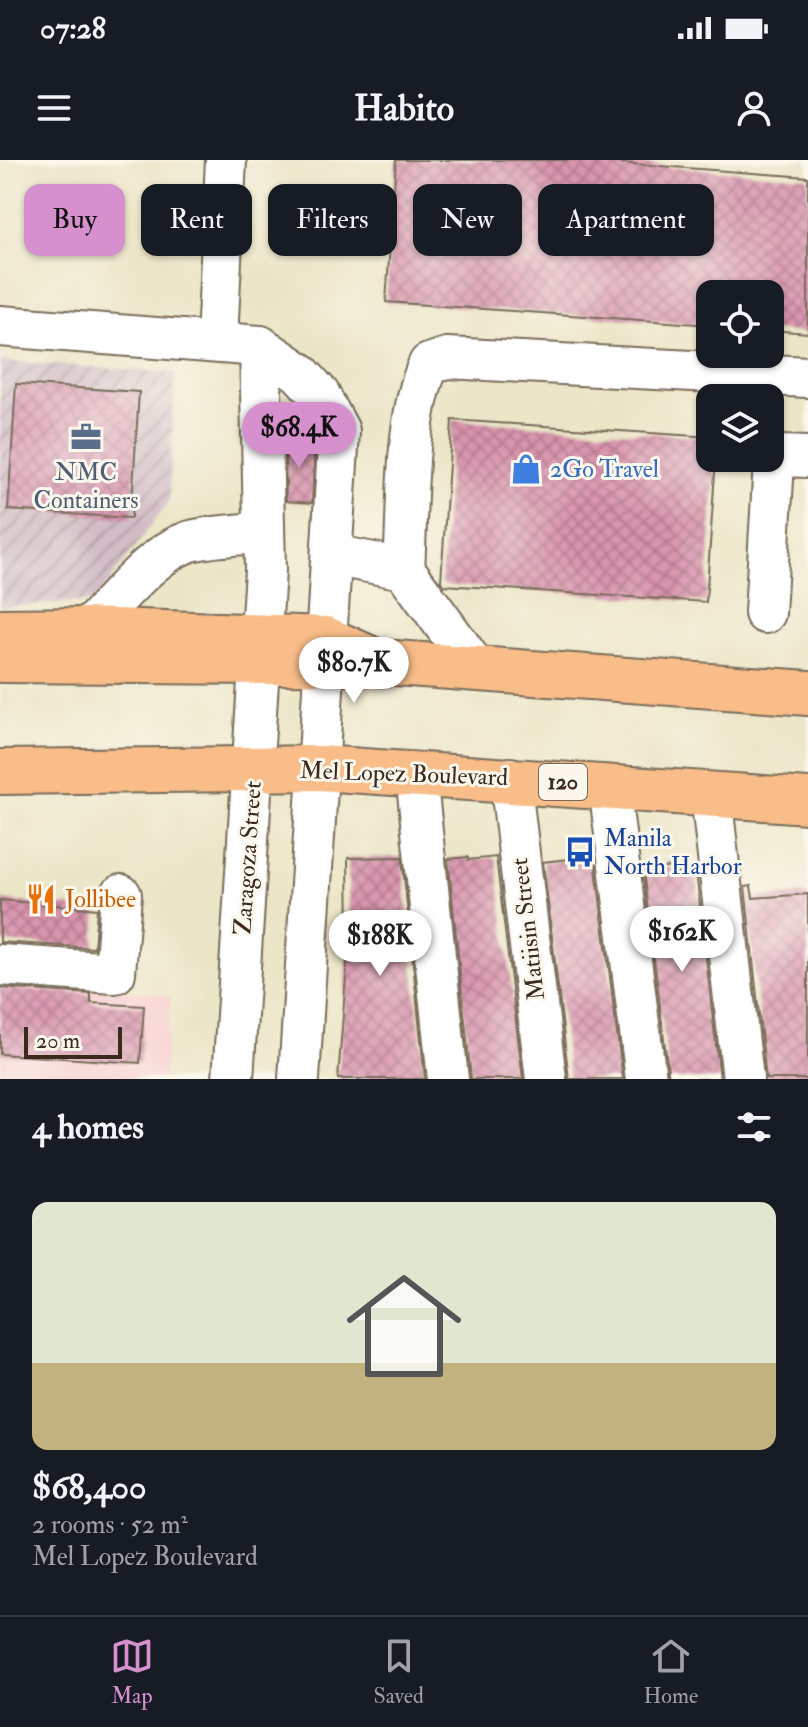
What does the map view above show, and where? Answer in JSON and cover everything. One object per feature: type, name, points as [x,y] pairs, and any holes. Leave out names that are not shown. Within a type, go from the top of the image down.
[{"type":"main road","points":[[0,631],[87,630],[260,649]]},
{"type":"main road","points":[[0,660],[260,649],[325,651],[382,664],[475,667],[808,693]]},
{"type":"main road","name":"Mel Lopez Boulevard","points":[[0,772],[319,768],[510,778],[808,801]]},
{"type":"street","points":[[217,340],[226,160]]},
{"type":"street","points":[[0,326],[217,340],[260,346],[310,384],[339,431],[299,1079]]},
{"type":"street","name":"Zaragoza Street","points":[[233,1079],[260,649],[263,532],[260,346]]},
{"type":"street","points":[[475,667],[404,569],[415,415],[419,385],[429,364],[437,359],[808,377]]},
{"type":"street","points":[[765,613],[774,462],[780,456],[808,457]]},
{"type":"street","points":[[87,630],[159,558],[176,547],[193,540],[263,532]]},
{"type":"street","points":[[332,555],[404,569]]},
{"type":"street","points":[[416,774],[448,1079]]},
{"type":"street","name":"Matiisin Street","points":[[510,778],[546,1079]]},
{"type":"street","points":[[609,786],[646,1079]]},
{"type":"street","points":[[711,794],[743,1079]]},
{"type":"street","points":[[0,965],[115,973],[121,895]]},
{"type":"shaded area","name":"NMC Containers","points":[[0,361],[175,373],[169,501],[95,601],[0,607]]},
{"type":"shaded area","points":[[0,976],[171,996],[163,1079],[0,1079]]},
{"type":"building","points":[[396,160],[579,160],[808,177],[808,333],[784,331],[784,280],[696,280],[696,324],[386,302],[389,256],[397,256],[397,184],[394,184]]},
{"type":"building","points":[[16,384],[139,392],[131,518],[8,510]]},
{"type":"building","points":[[452,420],[696,436],[696,472],[715,472],[706,602],[444,585],[441,581]]},
{"type":"building","points":[[285,438],[315,441],[312,503],[286,501]]},
{"type":"building","points":[[402,857],[425,1079],[338,1079],[349,938],[348,858]]},
{"type":"building","points":[[468,857],[468,860],[496,857],[523,1079],[471,1079],[448,859]]},
{"type":"building","points":[[577,858],[578,862],[595,860],[623,1079],[569,1079],[543,862]]},
{"type":"building","points":[[672,867],[673,874],[696,871],[720,1079],[669,1079],[643,871]]},
{"type":"building","points":[[751,886],[753,898],[808,894],[808,1079],[766,1079],[745,887]]},
{"type":"building","points":[[0,900],[97,909],[94,948],[0,942]]},
{"type":"building","points":[[0,988],[91,994],[91,1003],[144,1006],[140,1063],[0,1054]]},
{"type":"place","name":"NMC Containers","points":[[86,437]]},
{"type":"place","name":"2Go Travel","points":[[526,469]]},
{"type":"place","name":"Manila North Harbor","points":[[580,852]]},
{"type":"place","name":"Jollibee","points":[[41,899]]}]
